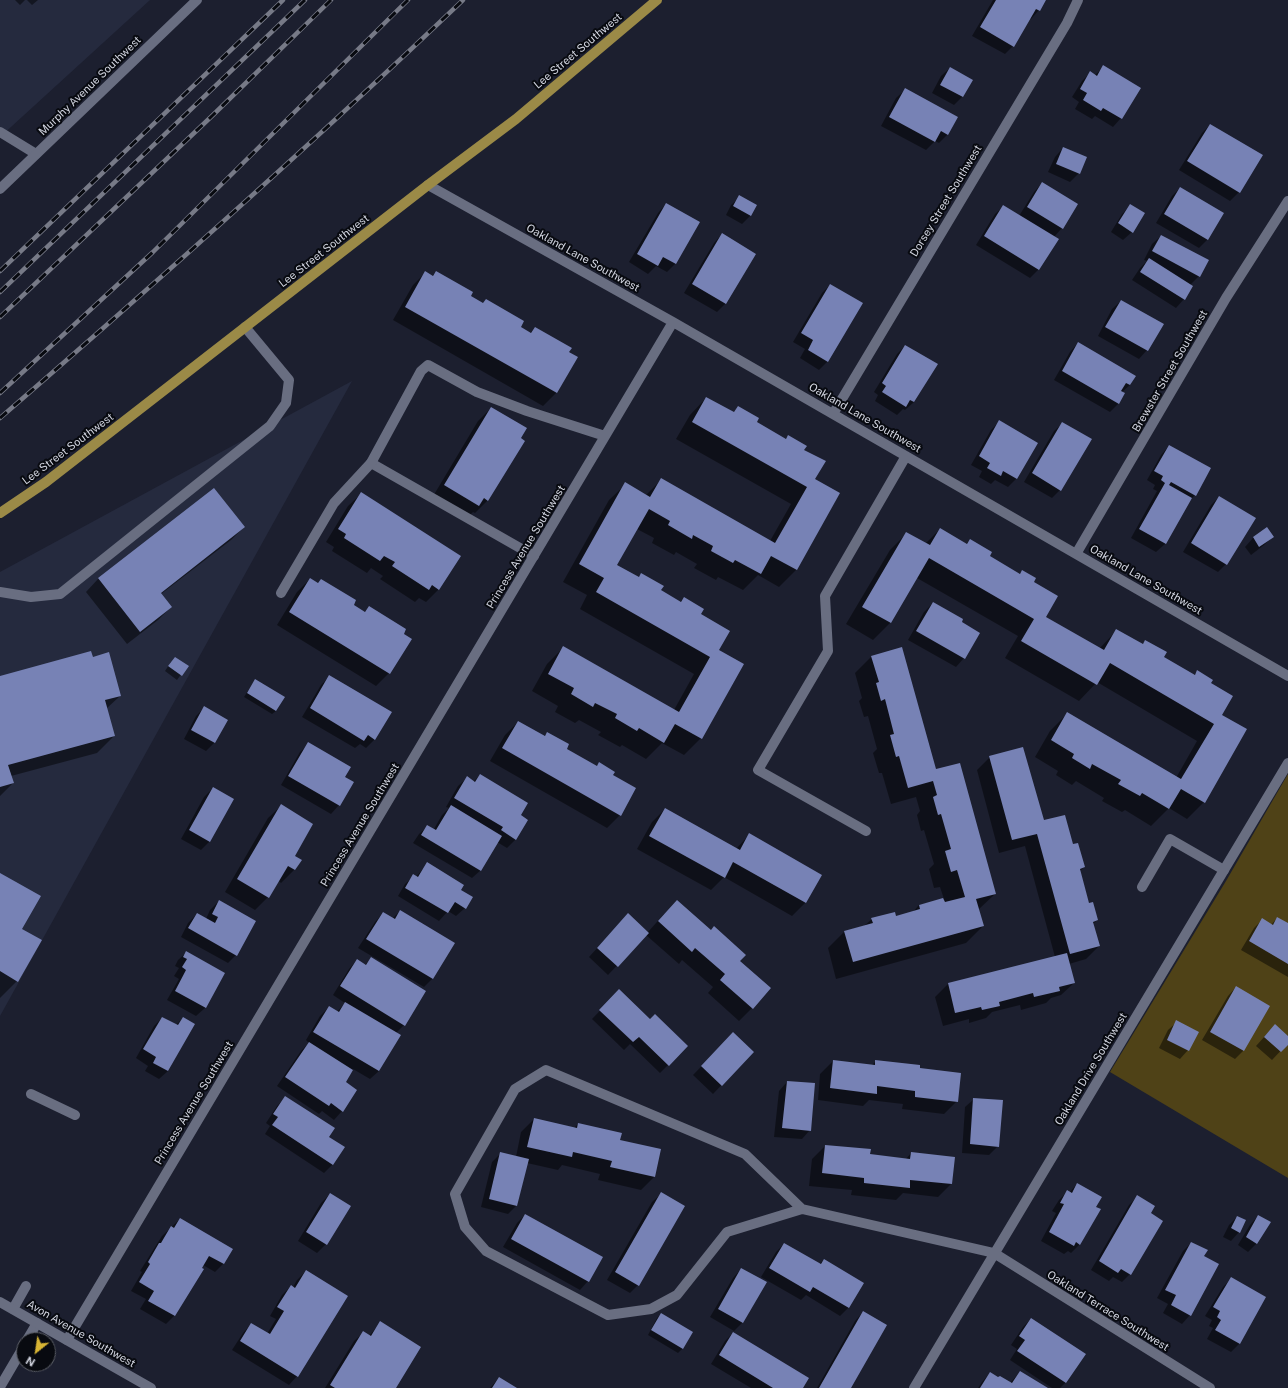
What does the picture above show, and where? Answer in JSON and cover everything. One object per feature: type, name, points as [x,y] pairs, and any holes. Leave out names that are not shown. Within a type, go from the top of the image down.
[{"type":"main road","name":"Lee Street Southwest","points":[[0,513],[46,482],[428,185],[516,119],[657,0]]},
{"type":"street","name":"Murphy Avenue Southwest","points":[[0,189],[197,0]]},
{"type":"street","name":"Dorsey Street Southwest","points":[[833,414],[1063,29],[1078,0]]},
{"type":"street","points":[[0,132],[36,154]]},
{"type":"street","name":"Oakland Lane Southwest","points":[[428,185],[673,322],[1288,676]]},
{"type":"street","name":"Brewster Street Southwest","points":[[1076,554],[1226,298],[1288,201]]},
{"type":"street","name":"Princess Avenue Southwest","points":[[67,1340],[673,322]]},
{"type":"street","points":[[0,592],[31,597],[60,594],[270,426],[286,403],[289,380],[246,327]]},
{"type":"street","points":[[281,593],[334,503],[371,462],[421,371],[428,365],[477,392],[526,412],[605,436]]},
{"type":"street","points":[[866,831],[758,770],[828,650],[825,596],[906,456]]},
{"type":"street","points":[[371,462],[534,556]]},
{"type":"street","name":"Oakland Drive Southwest","points":[[914,1388],[1288,763]]},
{"type":"street","points":[[1142,887],[1170,839],[1224,870]]},
{"type":"street","points":[[546,1070],[745,1154],[802,1209],[727,1232],[677,1295],[651,1309],[608,1315],[486,1251],[465,1227],[456,1194],[515,1090],[546,1070]]},
{"type":"street","points":[[31,1094],[74,1115]]},
{"type":"street","name":"Oakland Terrace Southwest","points":[[802,1209],[994,1253],[1210,1388]]},
{"type":"street","points":[[13,1309],[26,1286]]},
{"type":"street","name":"Avon Avenue Southwest","points":[[0,1302],[151,1388]]},
{"type":"street","points":[[32,1332],[37,1323]]},
{"type":"street","points":[[0,1387],[16,1360]]},
{"type":"shaded area","points":[[0,0],[150,0],[0,137]]},
{"type":"shaded area","points":[[352,381],[0,1016],[0,572]]},
{"type":"shaded area","points":[[1288,774],[1288,1178],[1110,1072],[1226,881]]},
{"type":"building","points":[[996,0],[1046,0],[1040,11],[1036,9],[1014,47],[980,27]]},
{"type":"building","points":[[1103,65],[1141,88],[1122,119],[1103,108],[1101,111],[1083,100],[1087,93],[1080,89],[1090,71],[1097,76]]},
{"type":"building","points":[[950,67],[973,80],[963,97],[940,85]]},
{"type":"building","points":[[905,88],[958,117],[948,135],[941,131],[935,142],[889,117]]},
{"type":"building","points":[[1210,124],[1263,155],[1240,193],[1187,161]]},
{"type":"building","points":[[1063,147],[1087,157],[1080,174],[1056,164]]},
{"type":"building","points":[[1042,182],[1078,204],[1063,229],[1027,207]]},
{"type":"building","points":[[1180,187],[1224,213],[1208,240],[1164,214]]},
{"type":"building","points":[[739,195],[757,205],[751,216],[733,206]]},
{"type":"building","points":[[666,203],[700,222],[676,264],[663,257],[658,266],[637,254]]},
{"type":"building","points":[[1130,204],[1145,213],[1133,233],[1118,223]]},
{"type":"building","points":[[1003,205],[1059,239],[1039,270],[984,236]]},
{"type":"building","points":[[722,233],[756,254],[726,304],[692,284]]},
{"type":"building","points":[[1161,235],[1209,260],[1200,277],[1152,251]]},
{"type":"building","points":[[1149,258],[1193,286],[1185,300],[1140,272]]},
{"type":"building","points":[[425,271],[433,276],[436,271],[473,292],[471,296],[483,303],[486,299],[524,321],[521,327],[531,333],[535,327],[572,348],[569,352],[578,357],[557,393],[405,307]]},
{"type":"building","points":[[830,284],[863,303],[828,362],[808,350],[813,340],[801,333]]},
{"type":"building","points":[[1121,300],[1164,324],[1148,351],[1105,327]]},
{"type":"building","points":[[1078,342],[1136,376],[1130,385],[1126,383],[1121,391],[1125,393],[1119,404],[1062,371]]},
{"type":"building","points":[[905,345],[938,364],[914,402],[910,400],[906,407],[882,392],[886,386],[882,383]]},
{"type":"building","points":[[706,397],[734,412],[738,406],[759,418],[757,422],[786,439],[788,435],[807,446],[804,450],[826,461],[815,479],[840,493],[797,570],[771,556],[761,574],[735,560],[733,563],[711,551],[713,546],[693,535],[692,539],[668,525],[670,521],[649,509],[617,565],[639,577],[641,573],[664,586],[661,590],[681,602],[684,597],[704,609],[701,614],[730,631],[719,650],[744,664],[702,739],[675,724],[664,743],[639,728],[637,731],[615,718],[617,714],[595,703],[593,707],[571,694],[574,688],[548,674],[563,646],[679,712],[710,657],[596,592],[604,578],[579,564],[625,482],[650,497],[661,478],[775,543],[807,487],[692,422]]},
{"type":"building","points":[[491,407],[527,428],[521,438],[525,441],[488,501],[484,498],[479,506],[444,485]]},
{"type":"building","points":[[999,420],[1038,443],[1017,479],[1003,471],[1001,476],[987,468],[990,463],[979,456]]},
{"type":"building","points":[[1062,422],[1092,439],[1061,491],[1032,473]]},
{"type":"building","points":[[1169,445],[1211,468],[1196,496],[1171,482],[1169,485],[1192,498],[1166,544],[1139,529],[1165,483],[1161,480],[1163,476],[1154,471]]},
{"type":"building","points":[[214,488],[245,527],[161,593],[172,607],[140,632],[98,578]]},
{"type":"building","points":[[361,492],[461,556],[439,590],[432,585],[429,590],[392,566],[395,562],[384,556],[380,561],[344,538],[346,534],[338,529]]},
{"type":"building","points":[[1219,496],[1256,518],[1227,565],[1191,543]]},
{"type":"building","points":[[1267,527],[1274,537],[1259,547],[1253,537]]},
{"type":"building","points":[[940,528],[967,544],[970,539],[992,552],[990,556],[1020,574],[1022,570],[1036,578],[1034,582],[1058,596],[1046,617],[1104,650],[1116,629],[1143,644],[1145,640],[1167,652],[1164,657],[1195,675],[1197,670],[1213,680],[1211,683],[1233,696],[1222,715],[1247,729],[1205,803],[1181,789],[1169,809],[1142,793],[1140,796],[1118,784],[1121,780],[1092,764],[1090,769],[1072,758],[1074,754],[1051,740],[1067,712],[1181,779],[1214,724],[1110,663],[1097,685],[1021,641],[1034,619],[929,558],[891,623],[862,607],[906,532],[930,545]]},
{"type":"building","points":[[310,578],[318,583],[321,579],[356,600],[354,605],[365,612],[369,606],[406,629],[404,634],[412,639],[390,674],[289,612]]},
{"type":"building","points":[[933,602],[963,619],[962,622],[980,633],[965,659],[916,631]]},
{"type":"building","points":[[902,647],[936,769],[960,763],[996,894],[976,899],[984,926],[853,962],[844,931],[873,923],[871,918],[895,912],[896,916],[920,909],[919,905],[943,898],[945,902],[965,897],[957,870],[951,872],[945,851],[951,849],[941,814],[938,815],[933,797],[937,795],[933,781],[908,788],[899,756],[896,757],[890,735],[894,734],[885,699],[881,701],[876,683],[879,682],[871,656]]},
{"type":"building","points":[[91,651],[93,657],[109,652],[121,696],[105,700],[115,736],[8,765],[14,783],[0,787],[0,676]]},
{"type":"building","points":[[175,657],[189,666],[182,676],[168,666]]},
{"type":"building","points":[[329,675],[392,712],[375,740],[368,735],[364,741],[310,708]]},
{"type":"building","points":[[255,679],[285,697],[276,711],[247,693]]},
{"type":"building","points":[[204,706],[228,720],[215,743],[191,730]]},
{"type":"building","points":[[518,721],[545,736],[547,732],[569,744],[567,749],[597,766],[599,762],[615,772],[613,775],[636,788],[621,816],[502,748]]},
{"type":"building","points":[[308,742],[351,767],[345,777],[354,782],[340,806],[288,776]]},
{"type":"building","points":[[1023,747],[1044,820],[1065,815],[1073,844],[1078,843],[1085,867],[1080,869],[1089,903],[1093,902],[1098,920],[1093,922],[1100,946],[1070,954],[1037,834],[1012,840],[989,756]]},
{"type":"building","points":[[480,774],[528,803],[521,815],[528,820],[516,840],[501,830],[503,827],[454,798],[467,776],[475,782]]},
{"type":"building","points":[[213,787],[234,799],[210,842],[189,830]]},
{"type":"building","points":[[281,804],[313,824],[295,856],[302,860],[295,870],[288,866],[269,898],[237,879]]},
{"type":"building","points":[[451,805],[502,836],[481,871],[421,835],[427,825],[436,830]]},
{"type":"building","points":[[665,808],[740,850],[749,833],[822,875],[806,903],[733,862],[725,878],[649,836]]},
{"type":"building","points":[[427,862],[464,885],[461,890],[473,897],[466,909],[455,902],[448,913],[405,888],[413,874],[418,877]]},
{"type":"building","points":[[0,873],[41,896],[22,929],[42,940],[18,982],[0,971]]},
{"type":"building","points":[[219,900],[256,921],[237,956],[188,928],[197,913],[215,923],[218,917],[212,914]]},
{"type":"building","points":[[677,900],[711,930],[714,926],[746,955],[740,961],[771,988],[753,1009],[720,980],[725,974],[695,948],[692,952],[658,921]]},
{"type":"building","points":[[400,910],[455,943],[433,979],[366,939],[383,912],[395,919]]},
{"type":"building","points":[[628,913],[649,933],[618,967],[597,948]]},
{"type":"building","points":[[1277,917],[1288,923],[1288,964],[1249,941],[1262,918],[1273,925]]},
{"type":"building","points":[[186,951],[225,973],[206,1008],[175,991],[186,970],[182,967],[187,959],[183,957]]},
{"type":"building","points":[[1067,953],[1075,983],[1059,987],[1060,991],[1034,997],[1033,993],[999,1002],[1000,1006],[982,1010],[981,1007],[955,1013],[948,983]]},
{"type":"building","points":[[371,957],[426,991],[405,1026],[340,986],[357,959],[366,965]]},
{"type":"building","points":[[1236,986],[1270,1006],[1244,1051],[1210,1032]]},
{"type":"building","points":[[619,989],[650,1019],[655,1014],[688,1046],[669,1066],[639,1037],[633,1042],[599,1010]]},
{"type":"building","points":[[345,1002],[401,1035],[379,1071],[313,1032],[329,1006],[339,1012]]},
{"type":"building","points":[[162,1017],[178,1025],[183,1017],[195,1024],[168,1071],[153,1063],[156,1057],[143,1049]]},
{"type":"building","points":[[1176,1020],[1199,1032],[1189,1051],[1167,1040]]},
{"type":"building","points":[[1275,1024],[1288,1036],[1288,1045],[1281,1052],[1264,1037]]},
{"type":"building","points":[[733,1032],[754,1052],[722,1086],[701,1066]]},
{"type":"building","points":[[309,1042],[353,1070],[346,1082],[357,1090],[343,1112],[331,1103],[329,1106],[285,1077]]},
{"type":"building","points":[[833,1060],[875,1065],[875,1060],[920,1065],[920,1068],[961,1073],[958,1102],[915,1097],[915,1091],[877,1086],[877,1094],[830,1088]]},
{"type":"building","points":[[787,1081],[815,1083],[811,1131],[782,1128]]},
{"type":"building","points":[[285,1096],[335,1128],[329,1137],[345,1147],[333,1165],[272,1125],[278,1117],[273,1114]]},
{"type":"building","points":[[973,1098],[1003,1100],[999,1147],[970,1144]]},
{"type":"building","points":[[534,1118],[577,1128],[578,1123],[622,1133],[620,1140],[661,1149],[655,1177],[610,1167],[612,1161],[573,1152],[572,1157],[527,1147]]},
{"type":"building","points":[[825,1145],[871,1149],[870,1154],[910,1159],[911,1152],[955,1157],[952,1184],[910,1180],[910,1188],[864,1183],[864,1178],[822,1173]]},
{"type":"building","points":[[500,1152],[529,1159],[517,1206],[489,1199]]},
{"type":"building","points":[[1077,1183],[1102,1197],[1096,1207],[1101,1209],[1080,1245],[1076,1242],[1074,1246],[1049,1232],[1064,1204],[1060,1203],[1067,1190],[1072,1193]]},
{"type":"building","points":[[661,1192],[685,1206],[639,1286],[615,1272]]},
{"type":"building","points":[[330,1193],[351,1206],[327,1245],[306,1232]]},
{"type":"building","points":[[1137,1195],[1155,1206],[1151,1213],[1163,1221],[1131,1275],[1121,1269],[1118,1273],[1099,1261]]},
{"type":"building","points":[[525,1214],[603,1257],[589,1282],[511,1239]]},
{"type":"building","points":[[1258,1215],[1271,1222],[1257,1244],[1246,1237]]},
{"type":"building","points":[[1237,1216],[1246,1220],[1240,1233],[1231,1228]]},
{"type":"building","points":[[180,1218],[233,1249],[224,1264],[209,1256],[202,1268],[204,1269],[175,1316],[148,1301],[154,1291],[139,1282],[150,1264],[148,1262],[159,1243],[161,1243],[171,1226],[174,1228]]},
{"type":"building","points":[[1191,1242],[1208,1250],[1204,1256],[1219,1264],[1191,1316],[1171,1305],[1176,1295],[1165,1290]]},
{"type":"building","points":[[784,1243],[821,1264],[824,1259],[864,1283],[849,1308],[813,1287],[810,1292],[769,1268]]},
{"type":"building","points":[[741,1268],[767,1282],[743,1323],[718,1309]]},
{"type":"building","points":[[306,1270],[348,1296],[298,1377],[240,1341],[251,1323],[270,1334],[284,1311],[277,1307],[291,1285],[295,1288]]},
{"type":"building","points":[[1231,1277],[1266,1297],[1240,1344],[1215,1330],[1221,1320],[1217,1317],[1220,1311],[1213,1307]]},
{"type":"building","points":[[863,1311],[887,1325],[851,1388],[819,1388]]},
{"type":"building","points":[[661,1313],[693,1332],[683,1349],[651,1330]]},
{"type":"building","points":[[1031,1318],[1086,1354],[1066,1383],[1017,1351],[1025,1340],[1019,1336]]},
{"type":"building","points":[[380,1321],[421,1347],[396,1388],[335,1388],[330,1385],[363,1331],[371,1336]]},
{"type":"building","points":[[733,1332],[809,1378],[803,1388],[773,1388],[719,1355]]},
{"type":"building","points":[[1020,1371],[1048,1388],[980,1388],[990,1372],[1012,1383]]},
{"type":"building","points":[[499,1377],[517,1388],[492,1388]]},
{"type":"railway","points":[[0,271],[283,0]]},
{"type":"railway","points":[[0,292],[305,0]]},
{"type":"railway","points":[[0,317],[213,115],[331,0]]},
{"type":"railway","points":[[0,393],[153,252],[408,0]]},
{"type":"railway","points":[[0,418],[234,212],[463,0]]}]
